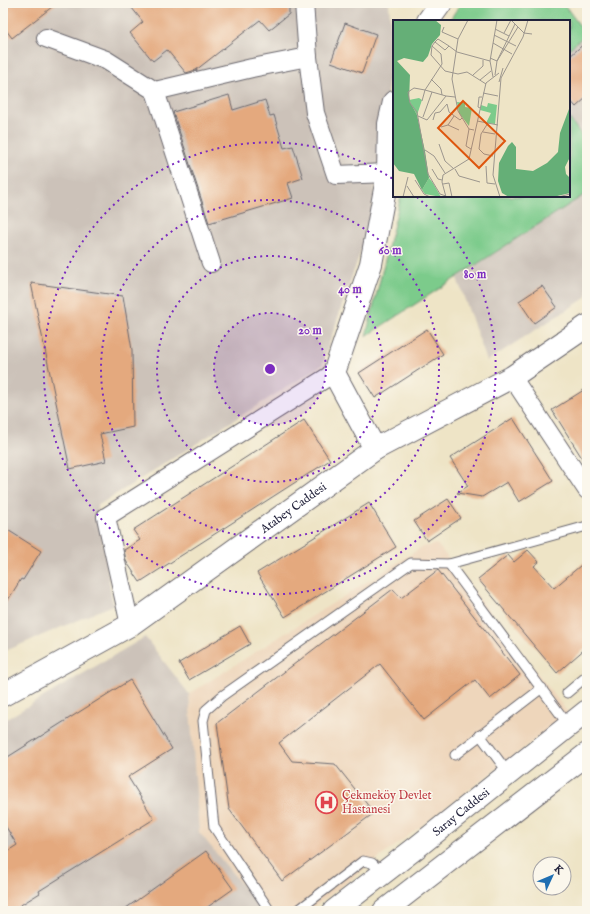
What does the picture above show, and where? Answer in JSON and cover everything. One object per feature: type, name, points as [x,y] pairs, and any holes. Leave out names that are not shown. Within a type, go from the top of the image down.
[{"type":"main road","points":[[429,20],[441,3]]},
{"type":"main road","points":[[375,449],[334,372],[371,264],[388,173],[389,124],[393,106]]},
{"type":"main road","name":"Atabey Caddesi","points":[[3,695],[130,624],[375,449],[512,376],[587,326]]},
{"type":"main road","name":"Saray Caddesi","points":[[334,911],[383,874],[587,711]]},
{"type":"main road","points":[[384,911],[587,754]]},
{"type":"street","points":[[304,3],[308,57],[315,113],[336,176],[388,173]]},
{"type":"street","points":[[46,38],[106,60],[155,91],[211,263]]},
{"type":"street","points":[[155,91],[252,68],[308,57]]},
{"type":"street","points":[[130,624],[106,517],[334,372]]},
{"type":"street","points":[[512,376],[587,490]]},
{"type":"lane","points":[[270,911],[214,827],[203,721],[206,710],[222,696],[411,563],[449,564],[587,526]]},
{"type":"lane","points":[[449,564],[569,726]]},
{"type":"lane","points":[[567,693],[587,676]]},
{"type":"lane","points":[[455,755],[542,688]]},
{"type":"lane","points":[[480,735],[509,774]]},
{"type":"lane","points":[[296,911],[363,861],[372,863],[383,874]]},
{"type":"shaded area","points":[[3,3],[389,3],[392,54],[371,220],[322,365],[97,506],[113,605],[3,652]]},
{"type":"shaded area","points":[[587,33],[587,143],[570,119],[570,48]]},
{"type":"shaded area","points":[[587,193],[587,297],[487,361],[457,278]]},
{"type":"shaded area","points":[[437,544],[569,714],[309,911],[263,911],[199,832],[189,694],[422,547]]},
{"type":"shaded area","points":[[145,637],[189,694],[199,832],[263,911],[3,911],[3,721]]},
{"type":"green space","points":[[461,3],[563,3],[586,34],[570,48],[570,20],[450,20]]},
{"type":"green space","points":[[570,119],[587,143],[587,193],[366,336],[401,197],[570,197]]},
{"type":"building","points":[[3,3],[57,3],[12,38],[3,26]]},
{"type":"building","points":[[128,3],[289,3],[289,14],[269,30],[260,20],[196,70],[186,73],[167,50],[153,61],[130,33],[143,22]]},
{"type":"building","points":[[345,23],[376,34],[362,73],[331,62]]},
{"type":"building","points":[[587,41],[587,97],[576,107],[570,100],[570,56]]},
{"type":"building","points":[[229,95],[233,110],[265,100],[270,116],[274,115],[284,148],[293,146],[303,178],[288,183],[293,198],[209,223],[173,112]]},
{"type":"building","points":[[31,283],[123,296],[132,350],[133,427],[100,434],[106,461],[70,469]]},
{"type":"building","points":[[542,286],[557,307],[534,323],[519,301]]},
{"type":"building","points":[[427,329],[443,354],[375,398],[359,373]]},
{"type":"building","points":[[587,388],[587,466],[552,410]]},
{"type":"building","points":[[513,418],[553,481],[519,502],[507,482],[482,497],[457,493],[468,486],[450,458]]},
{"type":"building","points":[[304,420],[330,460],[140,582],[126,561],[124,550],[140,540],[133,530]]},
{"type":"building","points":[[448,499],[461,518],[427,541],[414,521]]},
{"type":"building","points":[[369,503],[396,547],[285,617],[257,573]]},
{"type":"building","points":[[3,527],[41,551],[3,608]]},
{"type":"building","points":[[528,550],[539,562],[534,566],[554,588],[587,560],[587,647],[557,673],[478,579],[508,555],[514,562]]},
{"type":"building","points":[[438,570],[520,675],[490,699],[475,680],[424,720],[380,664],[279,743],[292,761],[335,764],[374,813],[282,881],[229,809],[217,723],[393,589],[401,598]]},
{"type":"building","points":[[240,626],[250,644],[189,680],[179,663]]},
{"type":"building","points":[[130,680],[172,749],[128,777],[154,819],[39,891],[40,893],[11,911],[3,911],[3,854],[17,845],[3,822],[3,760]]},
{"type":"building","points":[[206,851],[233,889],[202,911],[122,911]]},
{"type":"place","name":"Çekmeköy Devlet Hastanesi","points":[[327,802]]}]
